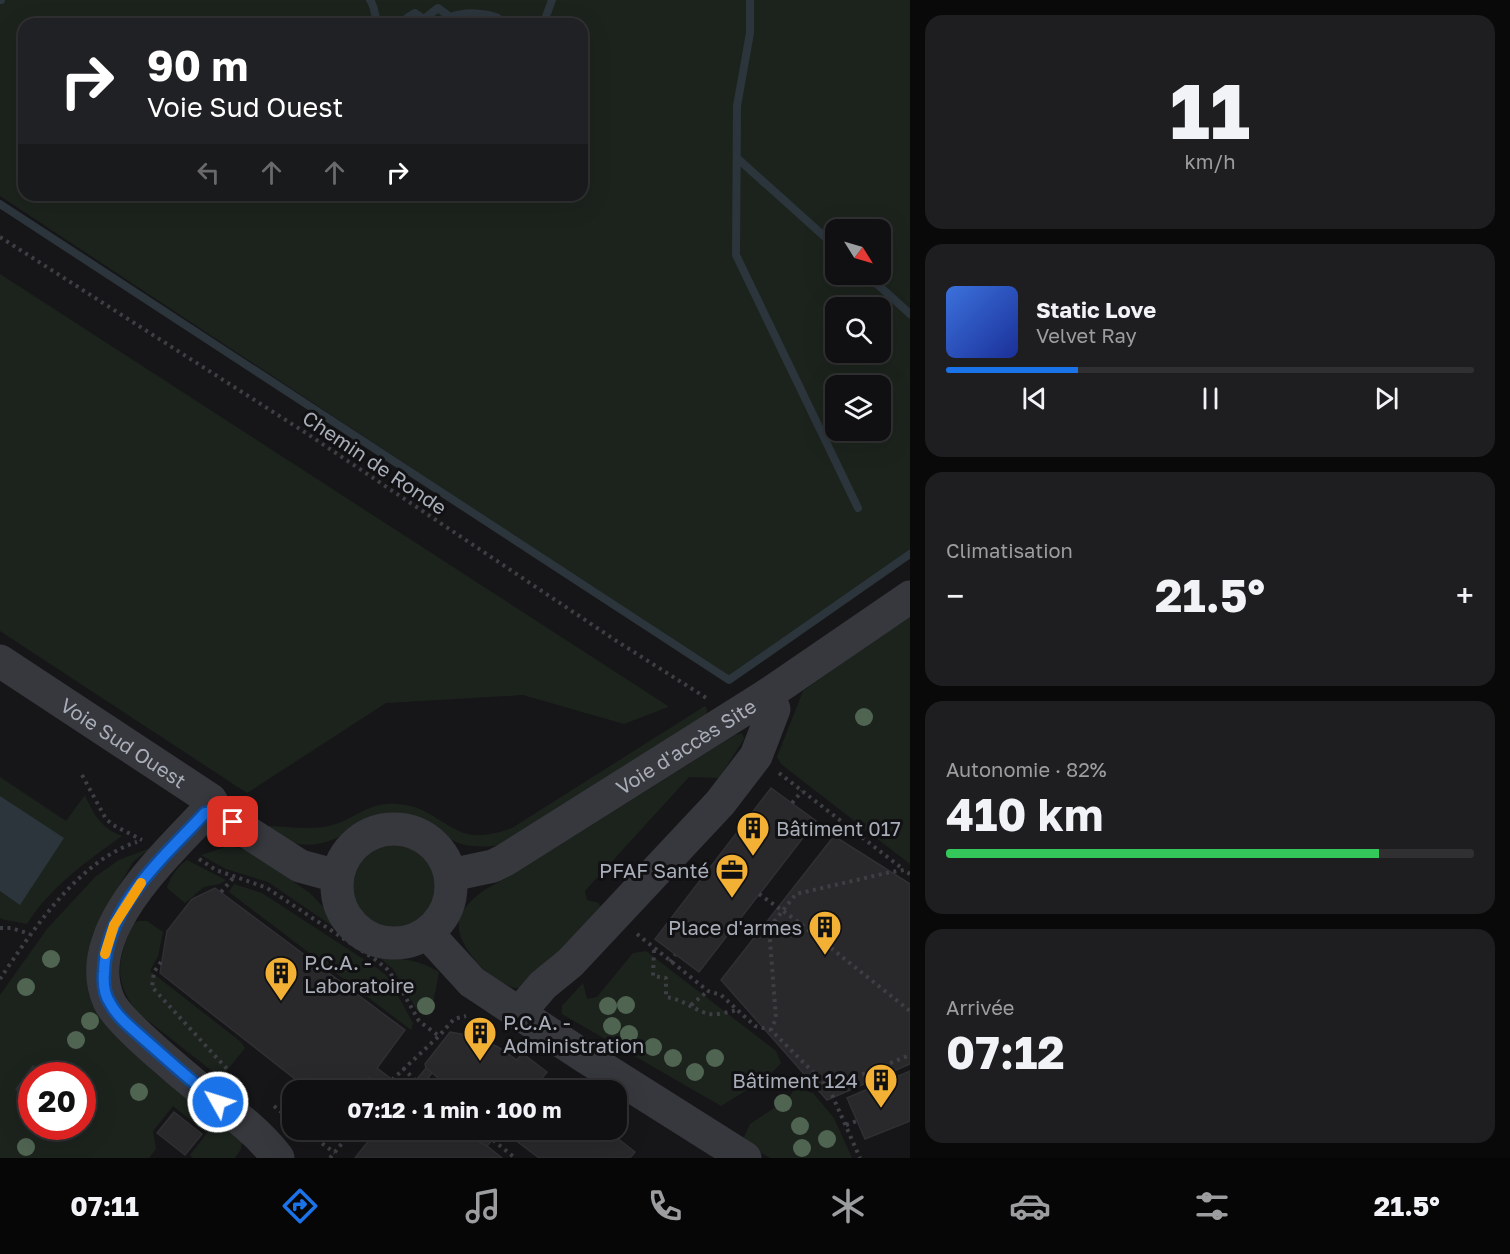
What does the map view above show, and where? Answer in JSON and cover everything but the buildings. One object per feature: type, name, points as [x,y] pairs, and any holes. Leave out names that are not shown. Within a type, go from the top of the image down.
[{"type":"street","name":"Voie d'accès Site","points":[[451,875],[493,866],[505,860],[767,695],[910,597]]},
{"type":"street","name":"Voie Sud Ouest","points":[[0,661],[109,740],[211,800],[210,812],[300,866],[337,876]]},
{"type":"street","points":[[0,680],[94,741],[109,740]]},
{"type":"street","points":[[519,1013],[543,985],[570,963],[720,803],[756,756],[774,709],[767,695]]},
{"type":"street","points":[[210,812],[148,874],[132,894],[114,925],[104,958],[103,985],[109,1003],[120,1018],[186,1077],[265,1140],[278,1158]]},
{"type":"street","points":[[386,828],[408,830],[428,839],[439,849],[451,875],[452,892],[447,909],[438,924],[428,934],[408,942],[389,944],[371,938],[355,928],[343,913],[338,896],[337,876],[349,850],[372,832],[386,828]]},
{"type":"street","points":[[428,934],[472,982],[591,1062],[745,1158]]},
{"type":"path","name":"Chemin de Ronde","points":[[0,237],[306,433],[618,642],[713,702],[724,722]]},
{"type":"path","points":[[756,756],[910,874]]},
{"type":"path","points":[[82,775],[106,819],[142,840],[150,841]]},
{"type":"path","points":[[792,803],[802,791]]},
{"type":"path","points":[[0,979],[30,934],[60,898],[105,858],[142,840]]},
{"type":"path","points":[[194,856],[216,870],[267,888],[387,969],[419,1021],[439,1036],[392,1080]]},
{"type":"path","points":[[771,1030],[776,1018],[769,928],[796,894],[904,870]]},
{"type":"path","points":[[221,892],[234,877]]},
{"type":"path","points":[[759,894],[797,921],[910,1011]]},
{"type":"path","points":[[0,928],[10,928],[30,934]]},
{"type":"path","points":[[738,1010],[703,1013],[680,999],[666,997],[666,978],[653,976],[654,949],[708,992],[721,995],[738,1010],[755,1026],[771,1030],[829,1088],[860,1158]]},
{"type":"path","points":[[670,962],[675,955]]},
{"type":"path","points":[[161,962],[154,972],[152,987],[230,1073]]},
{"type":"path","points":[[691,1005],[708,992]]},
{"type":"path","points":[[829,1088],[910,1055]]},
{"type":"path","points":[[792,1060],[795,1056]]},
{"type":"path","points":[[403,1068],[415,1080]]},
{"type":"path","points":[[846,1125],[857,1120]]},
{"type":"path","points":[[317,1140],[334,1153]]},
{"type":"path","points":[[330,1158],[345,1140]]},
{"type":"path","points":[[493,1140],[515,1158]]},
{"type":"shaded area","points":[[0,0],[910,0],[910,555],[731,679],[0,196]]},
{"type":"shaded area","points":[[0,274],[668,707],[624,724],[523,695],[386,703],[247,793],[0,631]]},
{"type":"shaded area","points":[[910,615],[910,864],[781,764],[777,757],[803,691]]},
{"type":"shaded area","points":[[705,706],[706,716],[502,845],[461,844],[422,822],[398,816],[383,818],[317,844],[303,845],[288,841],[265,826],[325,827],[371,807],[397,804],[416,808],[451,827],[472,835],[499,832],[512,828]]},
{"type":"shaded area","points":[[742,733],[744,739],[719,778],[689,777],[585,891],[587,900],[599,903],[600,907],[529,985],[517,988],[506,985],[484,970],[474,959],[466,948],[459,925],[461,915],[471,901],[735,735]]},
{"type":"shaded area","points":[[0,777],[66,821],[85,795],[103,825],[122,836],[58,886],[27,924],[0,917]]},
{"type":"shaded area","points":[[0,796],[64,838],[20,905],[0,891]]},
{"type":"shaded area","points":[[387,841],[405,841],[422,848],[435,861],[442,878],[442,896],[435,913],[422,926],[405,933],[387,933],[370,926],[357,913],[350,896],[350,878],[357,861],[370,848]]},
{"type":"shaded area","points":[[229,846],[247,850],[310,893],[327,911],[341,932],[268,882],[226,869],[201,855]]},
{"type":"shaded area","points":[[150,848],[133,862],[92,936],[88,970],[90,995],[104,1021],[156,1074],[197,1103],[242,1141],[241,1149],[235,1158],[193,1158],[190,1155],[207,1133],[173,1106],[153,1131],[156,1149],[149,1158],[0,1158],[0,995],[47,929],[96,876],[119,860]]},
{"type":"shaded area","points":[[187,860],[226,880],[220,884],[204,887],[185,903],[167,888],[180,865]]},
{"type":"shaded area","points":[[234,884],[262,893],[387,976],[413,1023],[411,1030],[229,892]]},
{"type":"shaded area","points":[[138,921],[147,921],[163,932],[158,956],[150,971],[241,1042],[245,1048],[221,1078],[138,1013],[124,990],[121,980],[121,959],[133,924]]},
{"type":"shaded area","points":[[646,951],[776,1051],[781,1063],[769,1076],[721,1106],[562,1014],[562,1006],[583,983],[587,999],[597,997],[633,953]]},
{"type":"shaded area","points":[[380,958],[410,960],[439,972],[433,1004],[427,1015],[418,1012],[393,969]]},
{"type":"shaded area","points":[[795,1088],[813,1093],[834,1118],[852,1158],[770,1158],[750,1146],[744,1137],[750,1124],[788,1099]]},
{"type":"waterway","points":[[370,0],[376,18]]},
{"type":"waterway","points":[[545,18],[552,0]]},
{"type":"waterway","points":[[750,0],[750,33],[737,106],[736,255],[858,508]]},
{"type":"waterway","points":[[425,18],[438,8],[450,17],[474,13],[498,18]]},
{"type":"waterway","points":[[407,18],[415,13],[422,18]]},
{"type":"waterway","points":[[737,158],[825,237]]},
{"type":"waterway","points":[[0,204],[729,680],[910,554]]},
{"type":"waterway","points":[[878,285],[910,314]]},
{"type":"slow traffic","points":[[105,954],[114,925],[141,883]]},
{"type":"place","name":"Bâtiment 017","points":[[753,857]]},
{"type":"place","name":"PFAF Santé","points":[[732,899]]},
{"type":"place","name":"Place d'armes","points":[[825,956]]},
{"type":"place","name":"P.C.A. - Laboratoire","points":[[281,1002]]},
{"type":"place","name":"P.C.A. - Administration","points":[[480,1062]]},
{"type":"place","name":"Bâtiment 124","points":[[881,1109]]},
{"type":"route","points":[[218,1102],[186,1077],[120,1018],[109,1003],[103,985],[104,958],[114,925],[132,894],[205,813],[216,812],[233,822]]}]
